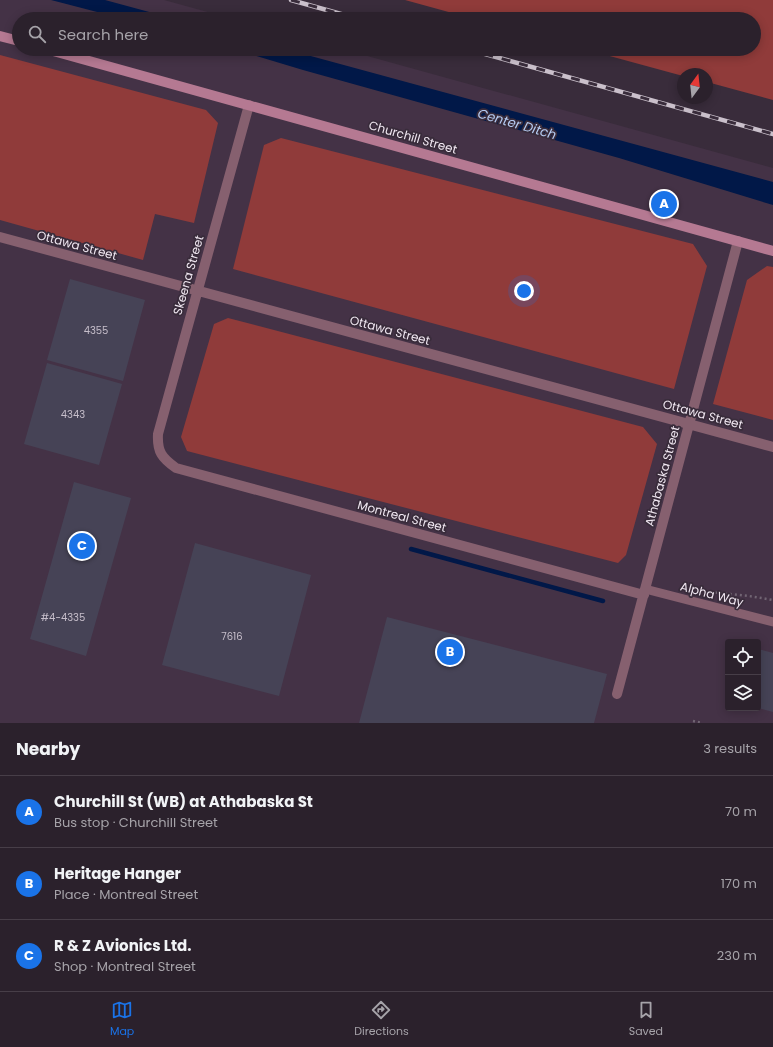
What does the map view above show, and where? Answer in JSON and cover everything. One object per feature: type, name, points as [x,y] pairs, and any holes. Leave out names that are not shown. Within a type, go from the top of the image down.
[{"type":"street","points":[[0,36],[12,39]]},
{"type":"street","name":"Churchill Street","points":[[71,56],[773,251]]},
{"type":"street","name":"Skeena Street","points":[[160,453],[158,434],[249,105]]},
{"type":"street","name":"Ottawa Street","points":[[0,237],[773,447]]},
{"type":"street","name":"Athabaska Street","points":[[617,694],[738,241]]},
{"type":"street","name":"Montreal Street","points":[[160,453],[176,468],[644,592]]},
{"type":"lane","name":"Alpha Way","points":[[644,592],[773,622]]},
{"type":"path","points":[[703,592],[749,596],[773,600]]},
{"type":"path","points":[[693,721],[702,723]]},
{"type":"shaded area","points":[[0,0],[164,0],[208,12],[12,12],[12,56],[367,56],[773,168],[773,723],[0,723]]},
{"type":"shaded area","points":[[405,0],[773,0],[773,100],[713,84],[713,68],[677,68],[677,74],[610,56],[761,56],[761,12],[449,12]]},
{"type":"shaded area","points":[[0,55],[206,110],[218,123],[194,223],[155,214],[143,260],[0,220]]},
{"type":"shaded area","points":[[281,138],[693,244],[707,266],[674,389],[233,269],[264,145]]},
{"type":"shaded area","points":[[767,266],[773,267],[773,420],[713,404],[747,280]]},
{"type":"shaded area","points":[[228,318],[643,427],[657,444],[626,555],[618,563],[187,451],[181,437],[214,324]]},
{"type":"water","points":[[51,0],[105,0],[149,12],[97,12]]},
{"type":"water","name":"Center Ditch","points":[[256,56],[311,56],[773,182],[773,205],[619,158]]},
{"type":"building","points":[[70,279],[145,300],[123,381],[47,360]]},
{"type":"building","points":[[47,363],[122,384],[99,465],[24,444]]},
{"type":"building","points":[[74,482],[131,498],[86,656],[30,639]]},
{"type":"building","points":[[195,543],[311,575],[279,696],[162,665]]},
{"type":"building","points":[[387,617],[607,674],[594,723],[359,723]]},
{"type":"building","points":[[761,650],[773,653],[773,712],[761,709]]},
{"type":"waterway","points":[[411,549],[603,601]]},
{"type":"railway","points":[[291,0],[334,12]]},
{"type":"railway","points":[[492,56],[773,134]]},
{"type":"place","name":"Churchill St (WB) at Athabaska St","points":[[664,204]]},
{"type":"place","name":"R & Z Avionics Ltd.","points":[[82,546]]},
{"type":"place","name":"Heritage Hanger","points":[[450,652]]}]
